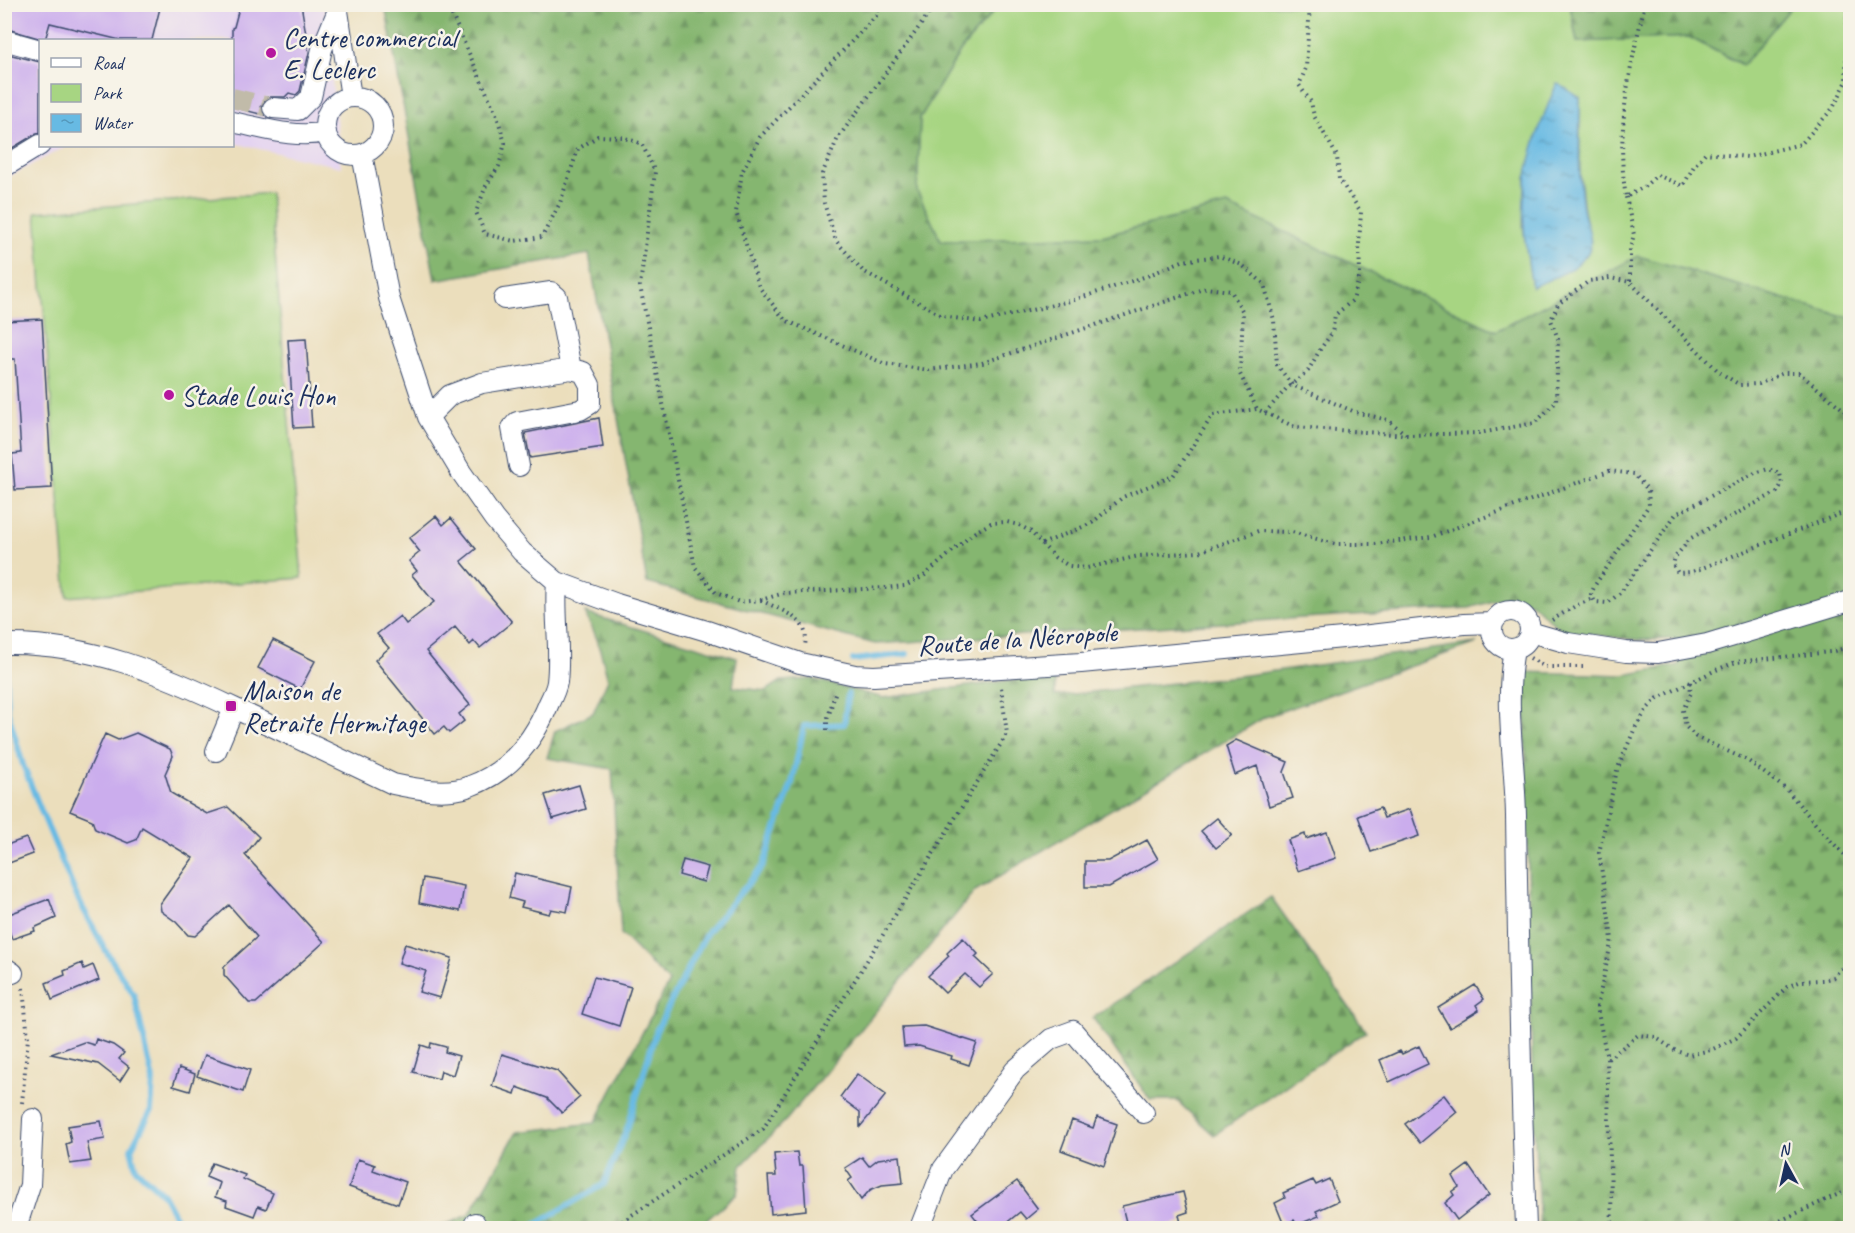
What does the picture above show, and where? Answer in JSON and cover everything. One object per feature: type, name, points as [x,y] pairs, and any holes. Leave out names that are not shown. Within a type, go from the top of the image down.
[{"type":"street","points":[[337,7],[351,97]]},
{"type":"street","points":[[273,108],[298,110],[311,97],[322,49],[337,7]]},
{"type":"street","points":[[4,40],[39,50]]},
{"type":"street","points":[[351,97],[369,100],[382,115],[384,125],[378,144],[362,154],[343,153],[329,141],[326,132],[325,124],[330,109],[343,99],[351,97]]},
{"type":"street","points":[[234,122],[283,133],[313,135],[326,132]]},
{"type":"street","points":[[4,152],[39,132]]},
{"type":"street","points":[[4,167],[39,146]]},
{"type":"street","points":[[4,644],[27,643],[103,655],[182,683],[393,784],[429,791],[468,787],[501,770],[527,745],[541,723],[557,685],[559,647],[555,600],[557,582],[522,552],[494,519],[461,472],[428,417],[389,298],[362,154]]},
{"type":"street","points":[[504,299],[551,292],[557,297],[571,369]]},
{"type":"street","points":[[428,417],[450,395],[482,383],[571,369],[583,372],[590,385],[590,404],[580,410],[517,422],[512,428],[519,466]]},
{"type":"street","name":"Route de la Nécropole","points":[[557,582],[617,604],[707,631],[800,663],[855,675],[902,676],[1092,662],[1353,638],[1464,624],[1493,623]]},
{"type":"street","points":[[1536,633],[1514,649],[1501,646],[1493,636],[1493,623],[1502,613],[1516,611],[1527,619],[1536,633],[1568,643],[1626,652],[1658,653],[1707,644],[1851,601]]},
{"type":"street","points":[[1514,649],[1510,668],[1508,705],[1515,773],[1526,1228]]},
{"type":"street","points":[[216,751],[234,708]]},
{"type":"street","points":[[920,1228],[943,1169],[1015,1070],[1051,1039],[1073,1030],[1144,1113]]},
{"type":"street","points":[[16,1228],[30,1185],[33,1119]]},
{"type":"path","points":[[447,4],[497,116],[505,143],[498,166],[486,186],[476,212],[485,234],[514,241],[542,237],[560,204],[578,149],[598,136],[622,137],[642,144],[655,172],[640,286],[695,567],[716,593],[739,602],[761,600],[784,592],[885,588],[905,585],[924,576],[975,532],[991,524],[1007,522],[1019,525],[1030,531],[1054,557],[1069,566],[1087,568],[1139,556],[1199,552],[1258,531],[1292,532],[1335,544],[1375,544],[1431,537],[1609,471],[1634,474],[1648,490],[1648,505],[1591,594],[1595,602],[1608,603],[1621,592],[1676,514],[1755,473],[1768,469],[1780,473],[1782,484],[1777,492],[1691,538],[1675,557],[1673,565],[1678,573],[1692,572],[1851,510]]},
{"type":"path","points":[[881,4],[876,16],[760,137],[742,172],[735,212],[759,287],[785,320],[885,364],[929,370],[982,363],[1206,288],[1232,291],[1243,312],[1240,374],[1257,409]]},
{"type":"path","points":[[936,4],[838,138],[822,174],[824,203],[836,241],[863,271],[942,316],[981,322],[1074,300],[1147,276],[1182,261],[1219,256],[1242,265],[1264,284],[1274,320],[1276,365],[1292,385],[1355,412],[1388,420],[1408,435]]},
{"type":"path","points":[[1265,413],[1308,371],[1332,333],[1335,315],[1353,300],[1360,275],[1361,212],[1340,179],[1337,156],[1314,116],[1311,102],[1299,85],[1306,68],[1310,4]]},
{"type":"path","points":[[1630,282],[1630,248],[1634,235],[1621,171],[1629,79],[1645,4]]},
{"type":"path","points":[[1626,196],[1644,187],[1657,175],[1683,186],[1694,166],[1705,153],[1748,157],[1801,144],[1833,108],[1846,83],[1847,4]]},
{"type":"path","points":[[1042,544],[1092,523],[1123,496],[1173,476],[1213,415],[1257,409],[1295,427],[1408,435],[1480,433],[1535,423],[1556,402],[1558,339],[1551,320],[1558,304],[1589,281],[1610,278],[1630,282],[1719,372],[1740,385],[1759,384],[1783,373],[1799,373],[1851,415]]},
{"type":"path","points":[[1536,633],[1553,618],[1593,598]]},
{"type":"path","points":[[761,600],[801,621],[807,635],[804,651]]},
{"type":"path","points":[[1612,1228],[1607,1059],[1597,1007],[1612,939],[1599,853],[1617,770],[1635,728],[1647,709],[1659,698],[1736,662],[1830,652],[1851,647]]},
{"type":"path","points":[[612,1228],[763,1129],[1007,734],[999,668]]},
{"type":"path","points":[[1690,682],[1691,693],[1683,710],[1686,727],[1696,737],[1747,760],[1787,790],[1822,833],[1851,860]]},
{"type":"path","points":[[826,685],[837,688],[827,721],[827,730]]},
{"type":"path","points":[[1607,1059],[1638,1035],[1655,1037],[1676,1051],[1689,1055],[1711,1050],[1737,1038],[1787,987],[1801,981],[1834,977],[1851,958]]},
{"type":"path","points":[[9,970],[24,990],[28,1038],[21,1110],[33,1119]]},
{"type":"path","points":[[1764,1228],[1851,1189]]},
{"type":"shaded area","points":[[5,5],[324,5],[341,167],[234,143],[234,39],[39,39],[39,147],[65,147],[5,179]]},
{"type":"green space","points":[[1570,4],[1793,5],[1743,65],[1689,37],[1577,42]]},
{"type":"green space","points":[[385,5],[999,5],[961,50],[920,118],[917,191],[941,241],[1102,236],[1227,205],[1496,331],[1638,256],[1850,318],[1850,1228],[1540,1228],[1533,1109],[1524,672],[1624,675],[1679,665],[1677,639],[1639,640],[1562,631],[1531,603],[1507,597],[1469,608],[875,644],[647,583],[589,254],[435,280]]},
{"type":"green space","points":[[999,5],[1570,5],[1577,42],[1689,37],[1742,65],[1793,5],[1850,5],[1850,318],[1638,256],[1496,331],[1227,205],[1102,236],[941,241],[917,191],[920,118],[961,50]],"holes":[[[1580,98],[1580,174],[1584,211],[1591,242],[1587,254],[1532,287],[1523,225],[1526,177]]]},
{"type":"green space","name":"Stade Louis Hon","points":[[270,193],[302,578],[67,597],[36,212]]},
{"type":"green space","points":[[585,613],[737,658],[733,687],[766,691],[781,681],[813,679],[883,698],[1055,674],[1055,696],[1239,676],[1477,643],[1265,717],[975,891],[787,1119],[741,1166],[737,1194],[697,1228],[437,1228],[469,1215],[517,1132],[595,1123],[669,982],[621,934],[612,769],[547,758],[555,731],[593,713],[608,679],[597,639]]},
{"type":"green space","points":[[1271,897],[1366,1031],[1214,1135],[1176,1100],[1150,1100],[1093,1018]]},
{"type":"water","points":[[1557,83],[1580,98],[1580,185],[1590,244],[1587,254],[1575,266],[1532,287],[1526,250],[1523,208],[1525,190],[1537,135]]},
{"type":"building","points":[[4,4],[161,4],[152,39],[116,39],[50,23],[45,39],[4,28]]},
{"type":"building","name":"Centre commercial E. Leclerc","points":[[240,4],[301,4],[309,53],[300,91],[296,95],[289,93],[285,97],[267,97],[261,106],[264,115],[234,108],[232,28]]},
{"type":"building","points":[[4,53],[39,62],[39,133],[4,153]]},
{"type":"building","points":[[42,319],[52,488],[15,490],[12,454],[21,453],[15,359],[6,359],[4,321]]},
{"type":"building","points":[[306,339],[312,427],[294,428],[288,340]]},
{"type":"building","points":[[599,418],[603,447],[530,458],[525,433]]},
{"type":"building","points":[[436,516],[443,525],[451,518],[476,549],[461,561],[512,622],[480,648],[474,641],[470,645],[455,627],[426,651],[470,705],[459,714],[464,721],[449,733],[444,727],[435,734],[375,660],[389,648],[377,634],[400,616],[406,624],[434,602],[412,575],[417,571],[409,561],[420,552],[409,538]]},
{"type":"building","points":[[273,640],[315,661],[300,689],[258,668]]},
{"type":"building","points":[[136,733],[170,749],[173,756],[165,774],[171,793],[207,814],[228,807],[259,837],[245,855],[324,942],[256,1003],[249,1003],[224,975],[224,967],[257,937],[229,905],[195,936],[188,935],[161,911],[160,904],[193,858],[142,827],[136,840],[128,843],[95,829],[92,820],[70,811],[105,734],[118,740]]},
{"type":"building","points":[[1236,740],[1288,762],[1284,772],[1293,798],[1269,806],[1257,766],[1235,775],[1226,746]]},
{"type":"building","points":[[579,785],[586,809],[553,819],[545,795]]},
{"type":"building","points":[[1380,808],[1384,818],[1410,809],[1419,836],[1371,852],[1358,816]]},
{"type":"building","points":[[1217,818],[1232,835],[1216,848],[1201,831]]},
{"type":"building","points":[[1327,832],[1336,858],[1298,871],[1288,840],[1305,834],[1306,839]]},
{"type":"building","points":[[26,838],[33,854],[4,865],[4,846]]},
{"type":"building","points":[[1147,840],[1158,859],[1109,887],[1085,887],[1085,861],[1108,861]]},
{"type":"building","points":[[683,860],[708,867],[704,882],[679,875]]},
{"type":"building","points":[[515,873],[572,887],[567,912],[551,909],[549,914],[521,907],[523,902],[509,898]]},
{"type":"building","points":[[423,878],[464,886],[460,911],[419,903]]},
{"type":"building","points":[[49,899],[56,918],[34,928],[35,931],[12,939],[4,916]]},
{"type":"building","points":[[963,938],[978,954],[975,957],[993,974],[979,987],[965,974],[945,993],[928,976],[949,956],[947,953]]},
{"type":"building","points":[[405,944],[452,958],[440,998],[419,992],[426,971],[399,963]]},
{"type":"building","points":[[82,963],[84,969],[93,965],[99,980],[52,1000],[46,983],[65,975],[64,971]]},
{"type":"building","points":[[594,977],[631,987],[619,1026],[582,1014]]},
{"type":"building","points":[[1475,985],[1484,999],[1476,1005],[1479,1010],[1450,1028],[1438,1008]]},
{"type":"building","points":[[924,1026],[977,1043],[969,1065],[951,1059],[952,1056],[919,1046],[904,1047],[902,1027]]},
{"type":"building","points":[[96,1039],[113,1045],[124,1053],[119,1059],[129,1067],[120,1081],[98,1064],[51,1054],[84,1042],[94,1045]]},
{"type":"building","points":[[431,1043],[446,1047],[445,1052],[459,1056],[453,1075],[441,1071],[439,1079],[413,1072],[421,1045],[430,1048]]},
{"type":"building","points":[[1419,1046],[1428,1064],[1389,1082],[1380,1060]]},
{"type":"building","points":[[502,1054],[557,1071],[580,1097],[562,1113],[547,1098],[517,1087],[515,1094],[492,1086]]},
{"type":"building","points":[[205,1055],[250,1070],[243,1092],[197,1076]]},
{"type":"building","points":[[179,1068],[195,1074],[190,1091],[173,1086]]},
{"type":"building","points":[[857,1074],[886,1095],[860,1127],[860,1112],[840,1097]]},
{"type":"building","points":[[1444,1095],[1457,1112],[1420,1143],[1405,1124]]},
{"type":"building","points":[[1097,1117],[1117,1124],[1104,1166],[1061,1150],[1072,1120],[1093,1128]]},
{"type":"building","points":[[101,1121],[105,1139],[87,1142],[91,1161],[70,1164],[66,1144],[71,1142],[68,1126]]},
{"type":"building","points":[[797,1152],[799,1166],[803,1166],[806,1210],[771,1214],[768,1176],[776,1176],[774,1154]]},
{"type":"building","points":[[900,1156],[903,1183],[882,1185],[870,1190],[861,1200],[848,1181],[852,1178],[845,1168],[862,1157],[869,1166],[878,1159]]},
{"type":"building","points":[[358,1159],[375,1165],[373,1170],[406,1182],[398,1204],[349,1187]]},
{"type":"building","points":[[212,1163],[245,1175],[243,1179],[273,1193],[266,1209],[258,1206],[254,1216],[226,1206],[227,1201],[215,1197],[220,1183],[206,1177]]},
{"type":"building","points":[[1468,1165],[1489,1195],[1457,1220],[1445,1203],[1454,1195],[1452,1192],[1459,1187],[1453,1176]]},
{"type":"building","points":[[1329,1179],[1338,1201],[1316,1211],[1319,1216],[1297,1225],[1294,1220],[1284,1225],[1275,1203],[1285,1198],[1283,1193],[1313,1180],[1316,1185]]},
{"type":"building","points":[[1017,1181],[1038,1209],[1026,1219],[1020,1212],[1000,1228],[983,1228],[972,1214]]},
{"type":"building","points":[[1183,1192],[1188,1212],[1179,1215],[1181,1223],[1158,1228],[1157,1223],[1137,1228],[1136,1224],[1127,1226],[1122,1206]]},
{"type":"waterway","points":[[853,660],[907,654]]},
{"type":"waterway","points":[[5,664],[7,709],[23,765],[77,897],[106,951],[134,995],[153,1080],[151,1111],[131,1149],[136,1169],[163,1194],[181,1228]]},
{"type":"waterway","points":[[530,1228],[604,1184],[628,1126],[656,1031],[707,932],[763,866],[792,783],[804,726],[844,724],[848,694]]},
{"type":"tunnel","points":[[234,98],[273,108]]},
{"type":"place","name":"Centre commercial E. Leclerc","points":[[271,53]]},
{"type":"place","name":"Stade Louis Hon","points":[[169,395]]},
{"type":"place","name":"Maison de Retraite Hermitage","points":[[231,706]]}]
